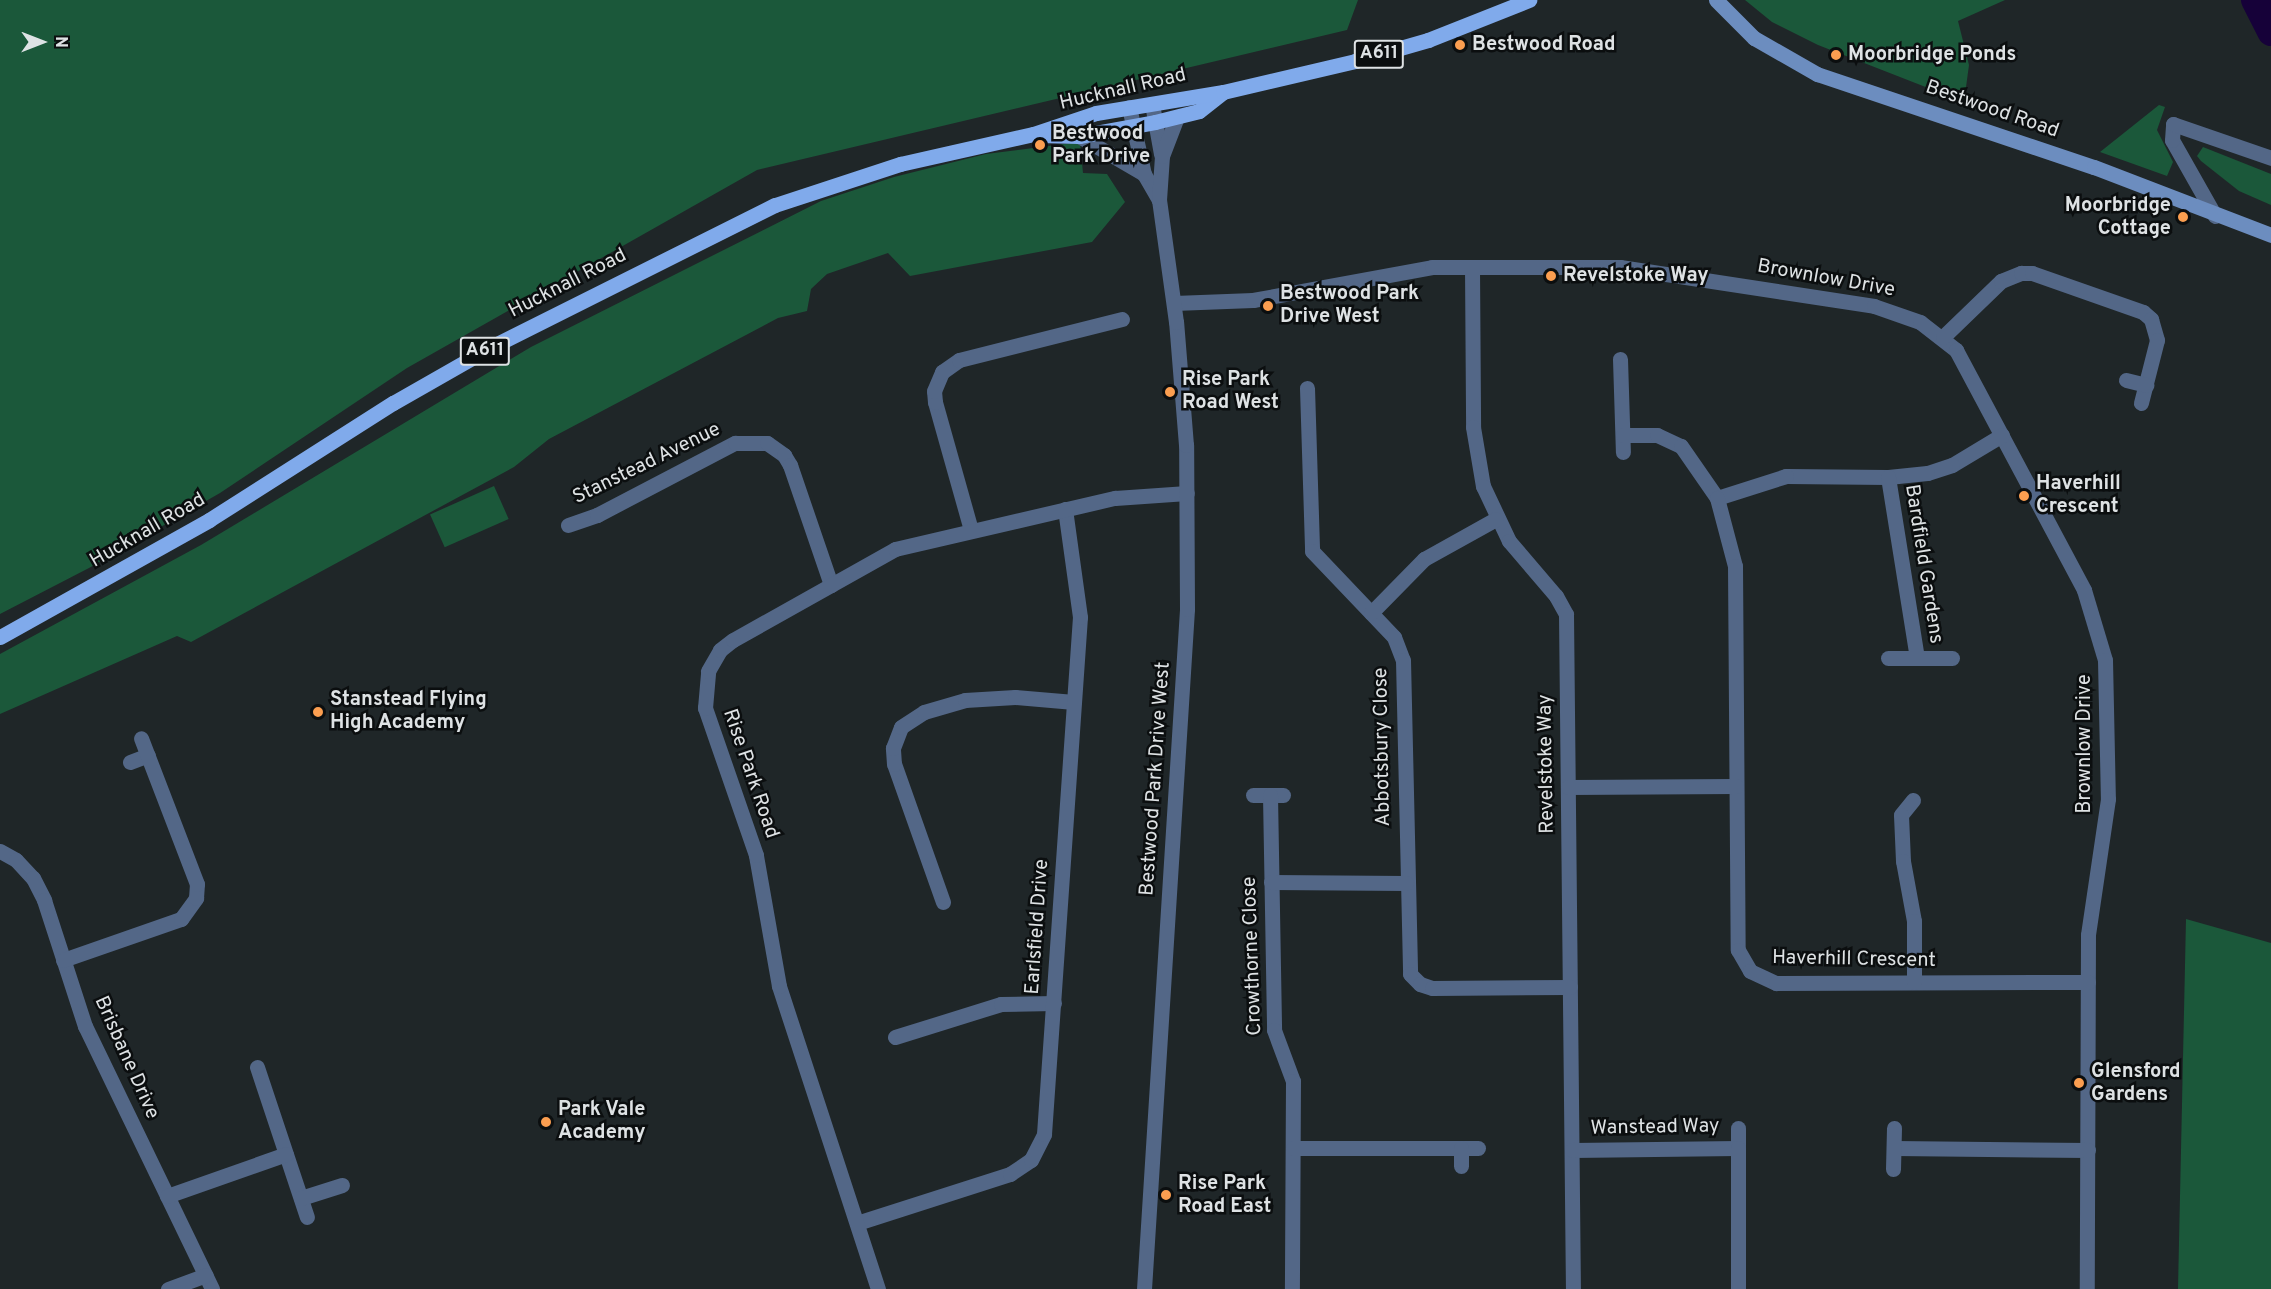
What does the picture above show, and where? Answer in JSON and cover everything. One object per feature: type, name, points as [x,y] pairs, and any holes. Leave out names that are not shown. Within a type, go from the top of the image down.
[{"type":"main road","name":"Hucknall Road","points":[[0,637],[209,520],[393,403],[692,244],[775,205],[900,164],[1032,134],[1129,107],[1223,92],[1421,42],[1529,0]]},
{"type":"main road","name":"Bestwood Road","points":[[1716,0],[1754,38],[1801,67],[2094,167],[2215,216],[2271,235]]},
{"type":"main road","name":"Hucknall Road","points":[[1032,134],[1079,136],[1133,127],[1199,111],[1223,92]]},
{"type":"street","points":[[1152,104],[1162,156],[1159,200]]},
{"type":"street","points":[[1129,107],[1144,174],[1159,200]]},
{"type":"street","points":[[1162,156],[1177,117]]},
{"type":"street","points":[[2215,216],[2172,140],[2173,124],[2271,158]]},
{"type":"street","points":[[1079,136],[1144,174]]},
{"type":"street","name":"Bestwood Park Drive West","points":[[1144,1289],[1187,609],[1187,493],[1174,303],[1159,200]]},
{"type":"street","name":"Revelstoke Way","points":[[1472,267],[1473,427],[1476,458],[1496,519],[1566,614],[1573,1289]]},
{"type":"street","name":"Brownlow Drive","points":[[1174,303],[1253,300],[1421,268],[1620,267],[1874,306],[1920,322],[1943,337],[1968,367],[2084,590],[2105,660],[2108,799],[2091,906],[2088,982],[2087,1289]]},
{"type":"street","points":[[1943,337],[2001,281],[2020,273],[2032,273],[2143,312],[2151,319],[2157,340],[2141,403]]},
{"type":"street","points":[[971,530],[935,402],[934,391],[942,372],[959,360],[1122,319]]},
{"type":"street","points":[[1620,359],[1623,452]]},
{"type":"street","points":[[2126,381],[2146,385]]},
{"type":"street","name":"Abbotsbury Close","points":[[1307,388],[1310,544],[1316,557],[1394,637],[1403,660],[1408,967],[1420,984],[1432,988],[1570,987]]},
{"type":"street","name":"Haverhill Crescent","points":[[1623,435],[1656,435],[1676,443],[1705,475],[1717,498],[1735,566],[1738,950],[1750,971],[1776,983],[2088,982]]},
{"type":"street","points":[[1717,498],[1786,476],[1888,477],[1927,473],[1952,465],[2002,435]]},
{"type":"street","name":"Stanstead Avenue","points":[[568,525],[597,515],[735,443],[766,443],[784,455],[790,465],[831,585]]},
{"type":"street","name":"Bardfield Gardens","points":[[1888,477],[1917,658]]},
{"type":"street","name":"Rise Park Road","points":[[879,1289],[779,986],[756,855],[705,708],[704,687],[720,650],[895,549],[1115,498],[1187,493]]},
{"type":"street","name":"Earlsfield Drive","points":[[857,1223],[1010,1174],[1031,1160],[1044,1134],[1074,702],[1079,596],[1065,509]]},
{"type":"street","points":[[1371,614],[1424,559],[1496,519]]},
{"type":"street","name":"Bardfield Gardens","points":[[1888,658],[1952,658]]},
{"type":"street","points":[[943,902],[894,764],[893,748],[901,727],[924,712],[965,700],[1015,697],[1074,702]]},
{"type":"street","points":[[63,960],[181,919],[196,898],[197,884],[141,738]]},
{"type":"street","points":[[130,762],[148,755]]},
{"type":"street","points":[[1568,787],[1736,786]]},
{"type":"street","name":"Crowthorne Close","points":[[1253,795],[1276,795],[1271,882],[1274,1030],[1293,1075],[1292,1289]]},
{"type":"street","points":[[1913,800],[1901,815],[1903,861],[1914,921],[1914,982]]},
{"type":"street","name":"Brisbane Drive","points":[[0,851],[16,860],[33,878],[85,1026],[209,1282]]},
{"type":"street","points":[[1271,882],[1406,883]]},
{"type":"street","points":[[896,1037],[1001,1004],[1054,1003]]},
{"type":"street","points":[[257,1067],[307,1217]]},
{"type":"street","points":[[248,1090],[263,1086]]},
{"type":"street","name":"Wanstead Way","points":[[1738,1128],[1738,1289]]},
{"type":"street","points":[[1893,1169],[1894,1128]]},
{"type":"street","points":[[1293,1148],[1478,1148]]},
{"type":"street","points":[[1461,1148],[1461,1166]]},
{"type":"street","name":"Wanstead Way","points":[[1572,1150],[1738,1148]]},
{"type":"street","points":[[1894,1148],[2088,1150]]},
{"type":"street","points":[[167,1196],[286,1154]]},
{"type":"street","points":[[301,1198],[342,1185]]},
{"type":"street","points":[[168,1289],[209,1282]]},
{"type":"green space","points":[[0,0],[1358,0],[1347,30],[757,170],[407,368],[220,493],[89,568],[0,614]]},
{"type":"green space","points":[[1745,0],[2005,0],[1958,21],[1969,65],[1964,102],[1818,45],[1772,22]]},
{"type":"green space","points":[[2159,105],[2165,107],[2157,130],[2173,162],[2167,176],[2100,152]]},
{"type":"green space","points":[[1080,142],[1083,173],[1107,174],[1125,202],[1092,242],[910,276],[888,253],[827,274],[811,289],[807,311],[778,318],[549,439],[514,467],[191,642],[177,636],[0,714],[0,654],[201,545],[531,347],[821,201],[894,177],[986,154]]},
{"type":"green space","points":[[2203,147],[2271,174],[2271,205],[2239,191],[2201,161],[2197,156]]},
{"type":"green space","points":[[494,486],[509,519],[445,547],[430,514]]},
{"type":"green space","points":[[2186,919],[2271,943],[2271,1289],[2178,1289]]},
{"type":"waterway","points":[[2255,0],[2271,32]]},
{"type":"place","name":"Bestwood Road","points":[[1460,45]]},
{"type":"place","name":"Moorbridge Ponds","points":[[1836,55]]},
{"type":"place","name":"Bestwood Park Drive","points":[[1040,145]]},
{"type":"place","name":"Moorbridge Cottage","points":[[2183,217]]},
{"type":"place","name":"Revelstoke Way","points":[[1551,276]]},
{"type":"place","name":"Bestwood Park Drive West","points":[[1268,306]]},
{"type":"place","name":"Rise Park Road West","points":[[1170,392]]},
{"type":"place","name":"Haverhill Crescent","points":[[2024,496]]},
{"type":"place","name":"Stanstead Flying High Academy","points":[[318,712]]},
{"type":"place","name":"Glensford Gardens","points":[[2079,1083]]},
{"type":"place","name":"Park Vale Academy","points":[[546,1122]]},
{"type":"place","name":"Rise Park Road East","points":[[1166,1195]]}]
